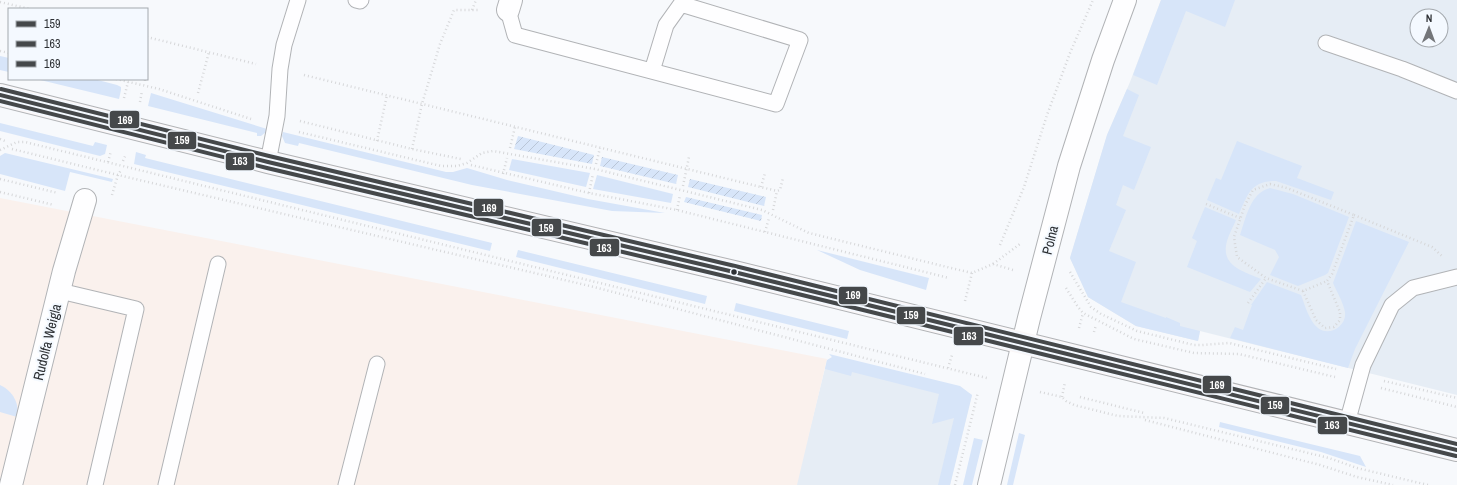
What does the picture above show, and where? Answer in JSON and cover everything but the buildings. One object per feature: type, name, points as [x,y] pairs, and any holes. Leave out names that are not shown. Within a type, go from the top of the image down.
[{"type":"street","name":"Polna","points":[[989,485],[1049,241],[1078,136],[1125,0]]},
{"type":"street","points":[[0,95],[268,162],[734,272],[1457,450]]},
{"type":"street","name":"Rudolfa Weigla","points":[[11,485],[64,271],[85,200]]},
{"type":"lane","points":[[268,162],[277,116],[280,69],[284,45],[298,0]]},
{"type":"lane","points":[[356,0],[361,0]]},
{"type":"lane","points":[[510,5],[515,35],[776,104],[800,40],[682,4],[666,25],[652,70]]},
{"type":"lane","points":[[1326,43],[1402,69],[1457,91]]},
{"type":"lane","points":[[166,485],[218,264]]},
{"type":"lane","points":[[1348,423],[1363,365],[1392,305],[1413,288],[1457,277]]},
{"type":"lane","points":[[60,291],[136,309],[95,485]]},
{"type":"lane","points":[[346,485],[377,364]]},
{"type":"path","points":[[472,10],[476,0]]},
{"type":"path","points":[[1000,245],[1024,187],[1070,53],[1093,0]]},
{"type":"path","points":[[0,2],[26,8]]},
{"type":"path","points":[[412,149],[422,104],[440,44],[454,10],[472,10],[510,5]]},
{"type":"path","points":[[148,37],[258,64]]},
{"type":"path","points":[[198,93],[208,52]]},
{"type":"path","points":[[302,75],[777,191]]},
{"type":"path","points":[[120,80],[159,89],[253,119]]},
{"type":"path","points":[[122,103],[128,82]]},
{"type":"path","points":[[139,107],[142,91]]},
{"type":"path","points":[[377,141],[387,95]]},
{"type":"path","points":[[293,120],[377,141],[461,159]]},
{"type":"path","points":[[510,148],[515,127]]},
{"type":"path","points":[[298,132],[441,166],[457,166],[466,163],[482,153],[493,151],[595,169],[762,210],[809,232],[972,273],[993,264],[1014,271]]},
{"type":"path","points":[[0,139],[5,141]]},
{"type":"path","points":[[0,150],[17,142],[25,142],[981,376]]},
{"type":"path","points":[[108,162],[112,146]]},
{"type":"path","points":[[596,164],[600,148]]},
{"type":"path","points":[[12,149],[594,287],[925,374]]},
{"type":"path","points":[[683,186],[689,157]]},
{"type":"path","points":[[503,174],[507,158]]},
{"type":"path","points":[[471,165],[503,174],[589,193],[677,210],[949,278]]},
{"type":"path","points":[[118,175],[121,170]]},
{"type":"path","points":[[762,187],[765,173]]},
{"type":"path","points":[[589,193],[593,174]]},
{"type":"path","points":[[773,210],[777,191],[780,190],[783,178]]},
{"type":"path","points":[[0,179],[85,200]]},
{"type":"path","points":[[1354,215],[1332,274],[1327,281],[1303,291],[1266,278],[1237,257],[1234,237],[1245,205],[1254,190],[1270,184],[1287,188],[1432,246],[1447,259]]},
{"type":"path","points":[[677,210],[680,196]]},
{"type":"path","points":[[1206,204],[1240,218]]},
{"type":"path","points":[[764,232],[769,218]]},
{"type":"path","points":[[1069,272],[1091,306],[1100,315],[1137,331],[1194,345],[1229,343],[1457,406]]},
{"type":"path","points":[[964,303],[972,273]]},
{"type":"path","points":[[1248,303],[1266,278]]},
{"type":"path","points":[[1303,291],[1316,320],[1325,328],[1334,327],[1340,320],[1340,312],[1327,281]]},
{"type":"path","points":[[1065,286],[1083,313],[1134,339],[1194,353],[1239,354],[1457,398]]},
{"type":"path","points":[[1079,327],[1083,313]]},
{"type":"path","points":[[1094,334],[1096,325]]},
{"type":"path","points":[[948,368],[952,353]]},
{"type":"path","points":[[1062,397],[1064,387]]},
{"type":"path","points":[[955,485],[978,392]]},
{"type":"path","points":[[1047,393],[1062,397],[1074,405],[1118,416],[1164,418],[1329,458],[1357,468],[1428,485]]},
{"type":"path","points":[[1080,397],[1144,413]]},
{"type":"path","points":[[1145,420],[1393,485]]},
{"type":"shaded area","points":[[1161,0],[1457,0],[1457,395],[1200,331],[1198,341],[1136,326],[1088,297],[1070,258],[1107,135],[1130,82]]},
{"type":"shaded area","points":[[1161,0],[1235,0],[1225,27],[1186,11],[1157,85],[1133,75]]},
{"type":"shaded area","points":[[0,56],[8,58],[8,72],[0,70]]},
{"type":"shaded area","points":[[40,80],[98,80],[121,87],[119,99]]},
{"type":"shaded area","points":[[1127,89],[1139,95],[1123,136],[1151,147],[1134,190],[1123,185],[1116,205],[1126,210],[1109,251],[1136,262],[1121,302],[1166,317],[1180,323],[1180,326],[1200,331],[1198,341],[1136,326],[1088,297],[1070,258],[1107,135]]},
{"type":"shaded area","points":[[151,93],[267,129],[261,136],[257,136],[257,133],[148,106]]},
{"type":"shaded area","points":[[0,123],[93,146],[95,142],[107,145],[105,154],[100,156],[0,131]]},
{"type":"shaded area","points":[[283,132],[446,172],[453,172],[467,168],[507,180],[588,199],[665,213],[612,211],[472,185],[299,143],[298,146],[285,143],[282,136]]},
{"type":"shaded area","points":[[518,136],[594,155],[592,164],[514,149]]},
{"type":"shaded area","points":[[1237,141],[1302,166],[1297,178],[1334,192],[1331,200],[1276,181],[1261,183],[1256,186],[1248,195],[1239,214],[1207,200],[1216,178],[1221,180]]},
{"type":"shaded area","points":[[136,152],[146,155],[145,158],[492,243],[490,251],[134,164]]},
{"type":"shaded area","points":[[5,153],[113,179],[112,182],[70,172],[65,191],[0,174],[0,156]]},
{"type":"shaded area","points":[[602,157],[678,175],[676,184],[600,166]]},
{"type":"shaded area","points":[[512,159],[590,173],[586,187],[509,170]]},
{"type":"shaded area","points":[[597,175],[673,194],[671,203],[593,189]]},
{"type":"shaded area","points":[[690,179],[766,197],[764,206],[688,187]]},
{"type":"shaded area","points":[[1270,188],[1293,194],[1349,217],[1328,273],[1325,275],[1298,286],[1270,275],[1279,257],[1275,250],[1240,235],[1253,201],[1263,191]]},
{"type":"shaded area","points":[[686,197],[762,215],[761,221],[684,202]]},
{"type":"shaded area","points":[[0,198],[827,359],[797,485],[0,485]]},
{"type":"shaded area","points":[[1205,207],[1236,220],[1227,241],[1227,256],[1230,262],[1240,270],[1261,279],[1250,292],[1187,267],[1197,241],[1192,238]]},
{"type":"shaded area","points":[[1356,221],[1409,242],[1355,349],[1348,368],[1230,338],[1235,327],[1243,330],[1251,305],[1267,282],[1301,295],[1310,317],[1318,328],[1332,331],[1340,326],[1345,317],[1345,312],[1333,283]]},
{"type":"shaded area","points":[[518,250],[707,296],[705,304],[516,257]]},
{"type":"shaded area","points":[[817,250],[929,278],[926,290],[860,270]]},
{"type":"shaded area","points":[[736,303],[849,331],[847,339],[734,311]]},
{"type":"shaded area","points":[[829,354],[960,386],[972,395],[950,485],[938,485],[954,418],[932,424],[939,394],[852,372],[851,376],[825,369],[827,360],[832,357]]},
{"type":"shaded area","points":[[827,360],[972,395],[950,485],[796,485]]},
{"type":"shaded area","points":[[0,385],[12,394],[17,407],[17,417],[0,412]]},
{"type":"shaded area","points":[[1220,422],[1360,456],[1366,467],[1321,452],[1219,427]]},
{"type":"shaded area","points":[[1019,433],[1025,435],[1013,485],[1007,485]]},
{"type":"shaded area","points":[[974,438],[983,440],[972,485],[963,485]]},
{"type":"transit line","name":"169","points":[[1,89],[269,156],[735,266],[1457,444]]},
{"type":"transit line","name":"159","points":[[0,95],[268,162],[734,272],[1457,450]]},
{"type":"transit line","name":"163","points":[[0,101],[267,168],[733,278],[1456,456]]}]
